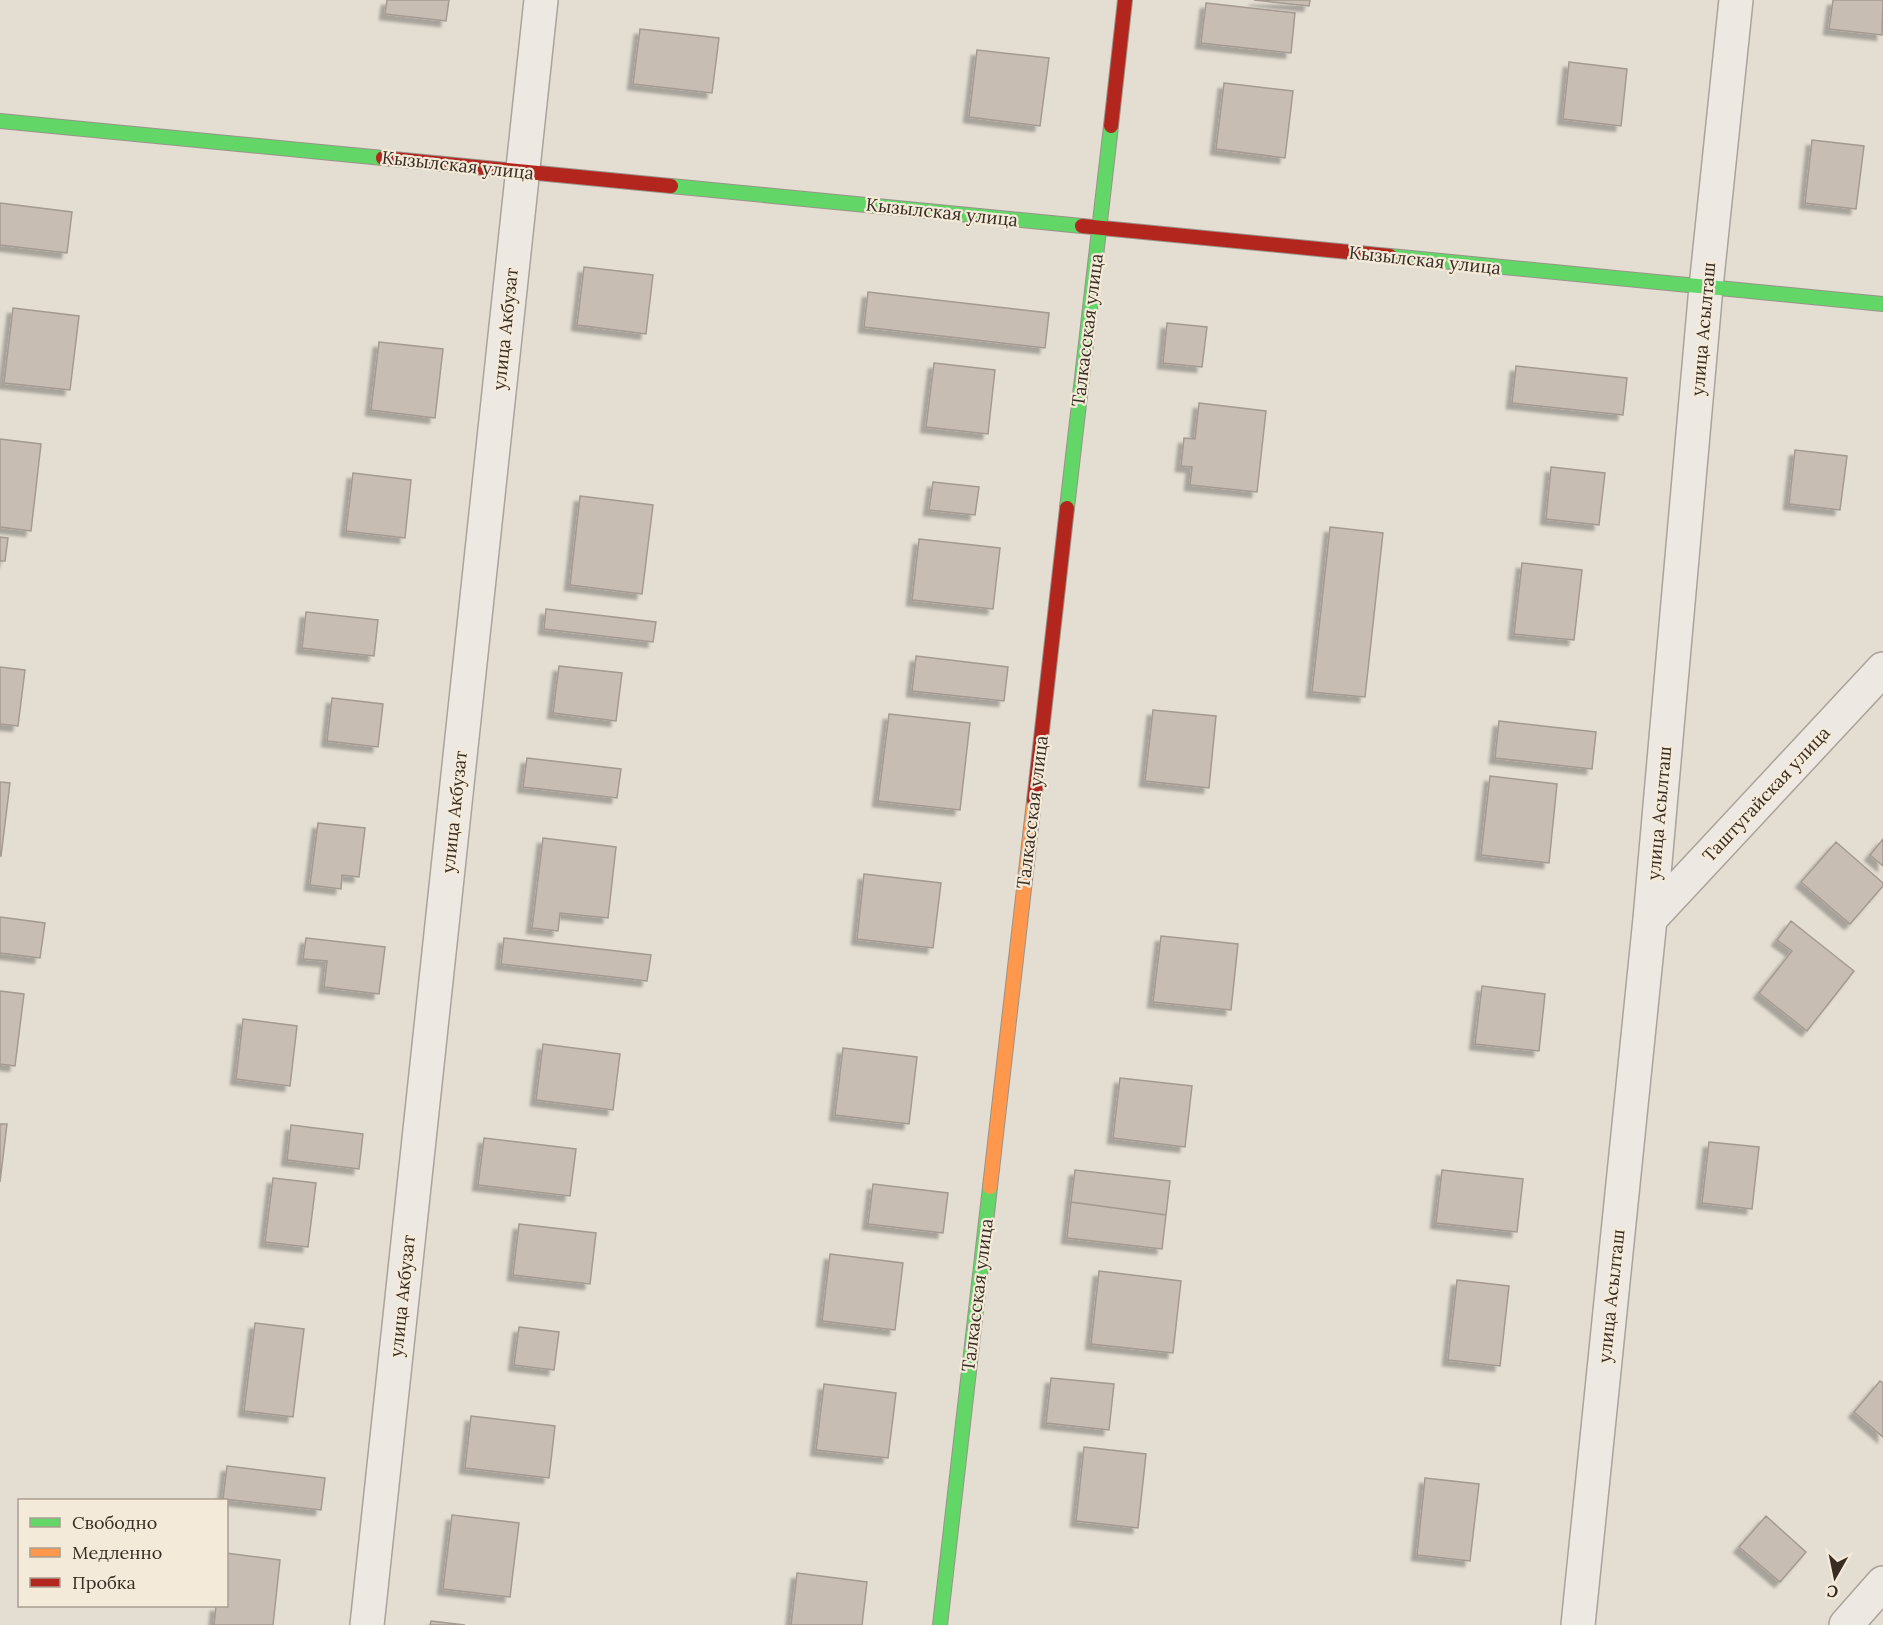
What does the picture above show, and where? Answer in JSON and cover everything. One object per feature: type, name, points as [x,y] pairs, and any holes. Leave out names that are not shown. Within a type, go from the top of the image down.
[{"type":"street","name":"улица Акбузат","points":[[368,1625],[541,0]]},
{"type":"street","name":"Талкасская улица","points":[[940,1625],[1125,0]]},
{"type":"street","name":"улица Асылташ","points":[[1578,1625],[1650,919],[1706,287],[1736,0]]},
{"type":"street","name":"Кызылская улица","points":[[0,121],[1883,304]]},
{"type":"street","name":"Таштугайская улица","points":[[1650,919],[1883,669]]},
{"type":"street","points":[[1846,1625],[1883,1583]]},
{"type":"building","points":[[387,0],[449,0],[446,21],[385,14]]},
{"type":"building","points":[[1254,0],[1310,0],[1309,6]]},
{"type":"building","points":[[1833,0],[1883,0],[1882,35],[1829,29]]},
{"type":"building","points":[[1206,3],[1295,13],[1291,53],[1201,43]]},
{"type":"building","points":[[640,29],[719,38],[712,93],[633,84]]},
{"type":"building","points":[[977,50],[1049,58],[1040,126],[969,117]]},
{"type":"building","points":[[1569,62],[1627,69],[1621,126],[1563,119]]},
{"type":"building","points":[[1224,83],[1293,91],[1285,158],[1216,149]]},
{"type":"building","points":[[1812,140],[1864,146],[1856,209],[1805,203]]},
{"type":"building","points":[[0,203],[72,212],[67,253],[0,245]]},
{"type":"building","points":[[584,267],[653,275],[646,334],[577,325]]},
{"type":"building","points":[[868,292],[1049,313],[1045,348],[864,327]]},
{"type":"building","points":[[13,308],[79,316],[70,390],[4,383]]},
{"type":"building","points":[[1167,323],[1207,327],[1202,367],[1163,363]]},
{"type":"building","points":[[379,342],[443,349],[435,418],[371,410]]},
{"type":"building","points":[[934,363],[995,370],[988,434],[926,427]]},
{"type":"building","points":[[1516,366],[1627,378],[1623,415],[1512,403]]},
{"type":"building","points":[[1199,403],[1266,411],[1257,492],[1190,485],[1192,467],[1181,466],[1184,438],[1195,439]]},
{"type":"building","points":[[0,439],[41,444],[31,531],[0,527]]},
{"type":"building","points":[[1795,450],[1847,456],[1840,510],[1789,504]]},
{"type":"building","points":[[1551,467],[1605,473],[1599,525],[1546,519]]},
{"type":"building","points":[[353,473],[411,480],[405,538],[346,531]]},
{"type":"building","points":[[933,482],[979,487],[975,515],[929,510]]},
{"type":"building","points":[[580,496],[653,505],[642,594],[570,585]]},
{"type":"building","points":[[1330,527],[1383,533],[1365,697],[1312,692]]},
{"type":"building","points":[[0,537],[8,538],[5,561],[0,561]]},
{"type":"building","points":[[919,539],[1000,548],[993,609],[912,600]]},
{"type":"building","points":[[1522,563],[1582,570],[1574,640],[1514,634]]},
{"type":"building","points":[[546,609],[656,622],[653,642],[544,629]]},
{"type":"building","points":[[306,612],[378,620],[374,656],[302,648]]},
{"type":"building","points":[[916,656],[1008,667],[1004,701],[912,691]]},
{"type":"building","points":[[559,666],[622,673],[616,721],[553,713]]},
{"type":"building","points":[[0,667],[25,670],[18,726],[0,724]]},
{"type":"building","points":[[332,698],[383,704],[378,747],[327,741]]},
{"type":"building","points":[[1153,710],[1216,716],[1209,788],[1145,781]]},
{"type":"building","points":[[889,714],[970,723],[960,810],[878,801]]},
{"type":"building","points":[[1499,721],[1596,732],[1592,769],[1495,758]]},
{"type":"building","points":[[527,758],[621,769],[617,798],[523,787]]},
{"type":"building","points":[[1490,776],[1557,784],[1549,863],[1481,855]]},
{"type":"building","points":[[0,782],[10,783],[1,856],[0,856]]},
{"type":"building","points":[[318,823],[365,828],[359,877],[342,875],[341,889],[310,885]]},
{"type":"building","points":[[543,838],[616,847],[608,918],[560,913],[558,931],[532,928]]},
{"type":"building","points":[[1883,839],[1883,866],[1870,855]]},
{"type":"building","points":[[1836,842],[1883,883],[1883,886],[1850,924],[1801,882]]},
{"type":"building","points":[[864,874],[941,883],[933,948],[857,939]]},
{"type":"building","points":[[0,917],[45,923],[40,958],[0,953]]},
{"type":"building","points":[[1791,921],[1854,971],[1807,1031],[1759,993],[1792,951],[1777,940]]},
{"type":"building","points":[[1161,936],[1238,944],[1231,1010],[1153,1002]]},
{"type":"building","points":[[306,938],[385,947],[379,994],[324,987],[327,961],[303,959]]},
{"type":"building","points":[[504,938],[651,955],[647,981],[501,964]]},
{"type":"building","points":[[1482,986],[1545,994],[1539,1051],[1475,1044]]},
{"type":"building","points":[[0,991],[24,994],[15,1066],[0,1064]]},
{"type":"building","points":[[243,1019],[297,1026],[290,1086],[236,1079]]},
{"type":"building","points":[[543,1044],[620,1054],[613,1110],[536,1100]]},
{"type":"building","points":[[843,1048],[917,1057],[909,1124],[835,1115]]},
{"type":"building","points":[[1120,1078],[1192,1086],[1185,1147],[1113,1138]]},
{"type":"building","points":[[0,1124],[7,1124],[0,1182]]},
{"type":"building","points":[[291,1125],[363,1134],[359,1169],[287,1160]]},
{"type":"building","points":[[484,1138],[576,1149],[570,1196],[478,1185]]},
{"type":"building","points":[[1709,1142],[1759,1147],[1752,1209],[1702,1203]]},
{"type":"building","points":[[1075,1170],[1170,1181],[1166,1215],[1071,1202]]},
{"type":"building","points":[[1442,1170],[1523,1179],[1517,1232],[1436,1223]]},
{"type":"building","points":[[273,1178],[316,1183],[308,1247],[265,1242]]},
{"type":"building","points":[[873,1184],[948,1193],[943,1233],[868,1224]]},
{"type":"building","points":[[1071,1202],[1166,1215],[1162,1249],[1067,1238]]},
{"type":"building","points":[[519,1224],[596,1233],[590,1284],[513,1275]]},
{"type":"building","points":[[830,1254],[903,1263],[895,1330],[822,1321]]},
{"type":"building","points":[[1099,1271],[1181,1281],[1173,1353],[1091,1344]]},
{"type":"building","points":[[1457,1280],[1509,1286],[1500,1366],[1448,1360]]},
{"type":"building","points":[[255,1323],[304,1329],[293,1417],[244,1411]]},
{"type":"building","points":[[519,1327],[559,1332],[554,1370],[514,1365]]},
{"type":"building","points":[[1051,1378],[1114,1384],[1109,1430],[1046,1423]]},
{"type":"building","points":[[1880,1381],[1883,1383],[1883,1437],[1854,1412]]},
{"type":"building","points":[[824,1384],[896,1393],[888,1458],[816,1450]]},
{"type":"building","points":[[471,1416],[555,1426],[549,1478],[465,1468]]},
{"type":"building","points":[[1084,1447],[1146,1454],[1138,1528],[1076,1521]]},
{"type":"building","points":[[227,1466],[325,1478],[321,1510],[223,1499]]},
{"type":"building","points":[[1425,1478],[1479,1484],[1470,1561],[1417,1555]]},
{"type":"building","points":[[452,1515],[519,1523],[510,1597],[443,1589]]},
{"type":"building","points":[[1766,1516],[1806,1552],[1780,1582],[1739,1547]]},
{"type":"building","points":[[228,1553],[280,1560],[273,1625],[214,1625],[216,1607],[228,1607]]},
{"type":"building","points":[[797,1573],[867,1582],[862,1625],[791,1625]]},
{"type":"building","points":[[431,1621],[465,1625],[430,1625]]},
{"type":"traffic: fast","points":[[0,121],[383,158]]},
{"type":"traffic: fast","points":[[1067,508],[1111,126]]},
{"type":"traffic: fast","points":[[671,186],[1082,226]]},
{"type":"traffic: fast","points":[[1390,256],[1883,304]]},
{"type":"traffic: fast","points":[[940,1625],[990,1187]]},
{"type":"traffic: slow","points":[[990,1187],[1034,801]]},
{"type":"traffic: jam","points":[[1111,126],[1125,0]]},
{"type":"traffic: jam","points":[[383,158],[671,186]]},
{"type":"traffic: jam","points":[[1082,226],[1390,256]]},
{"type":"traffic: jam","points":[[1034,801],[1067,508]]}]
